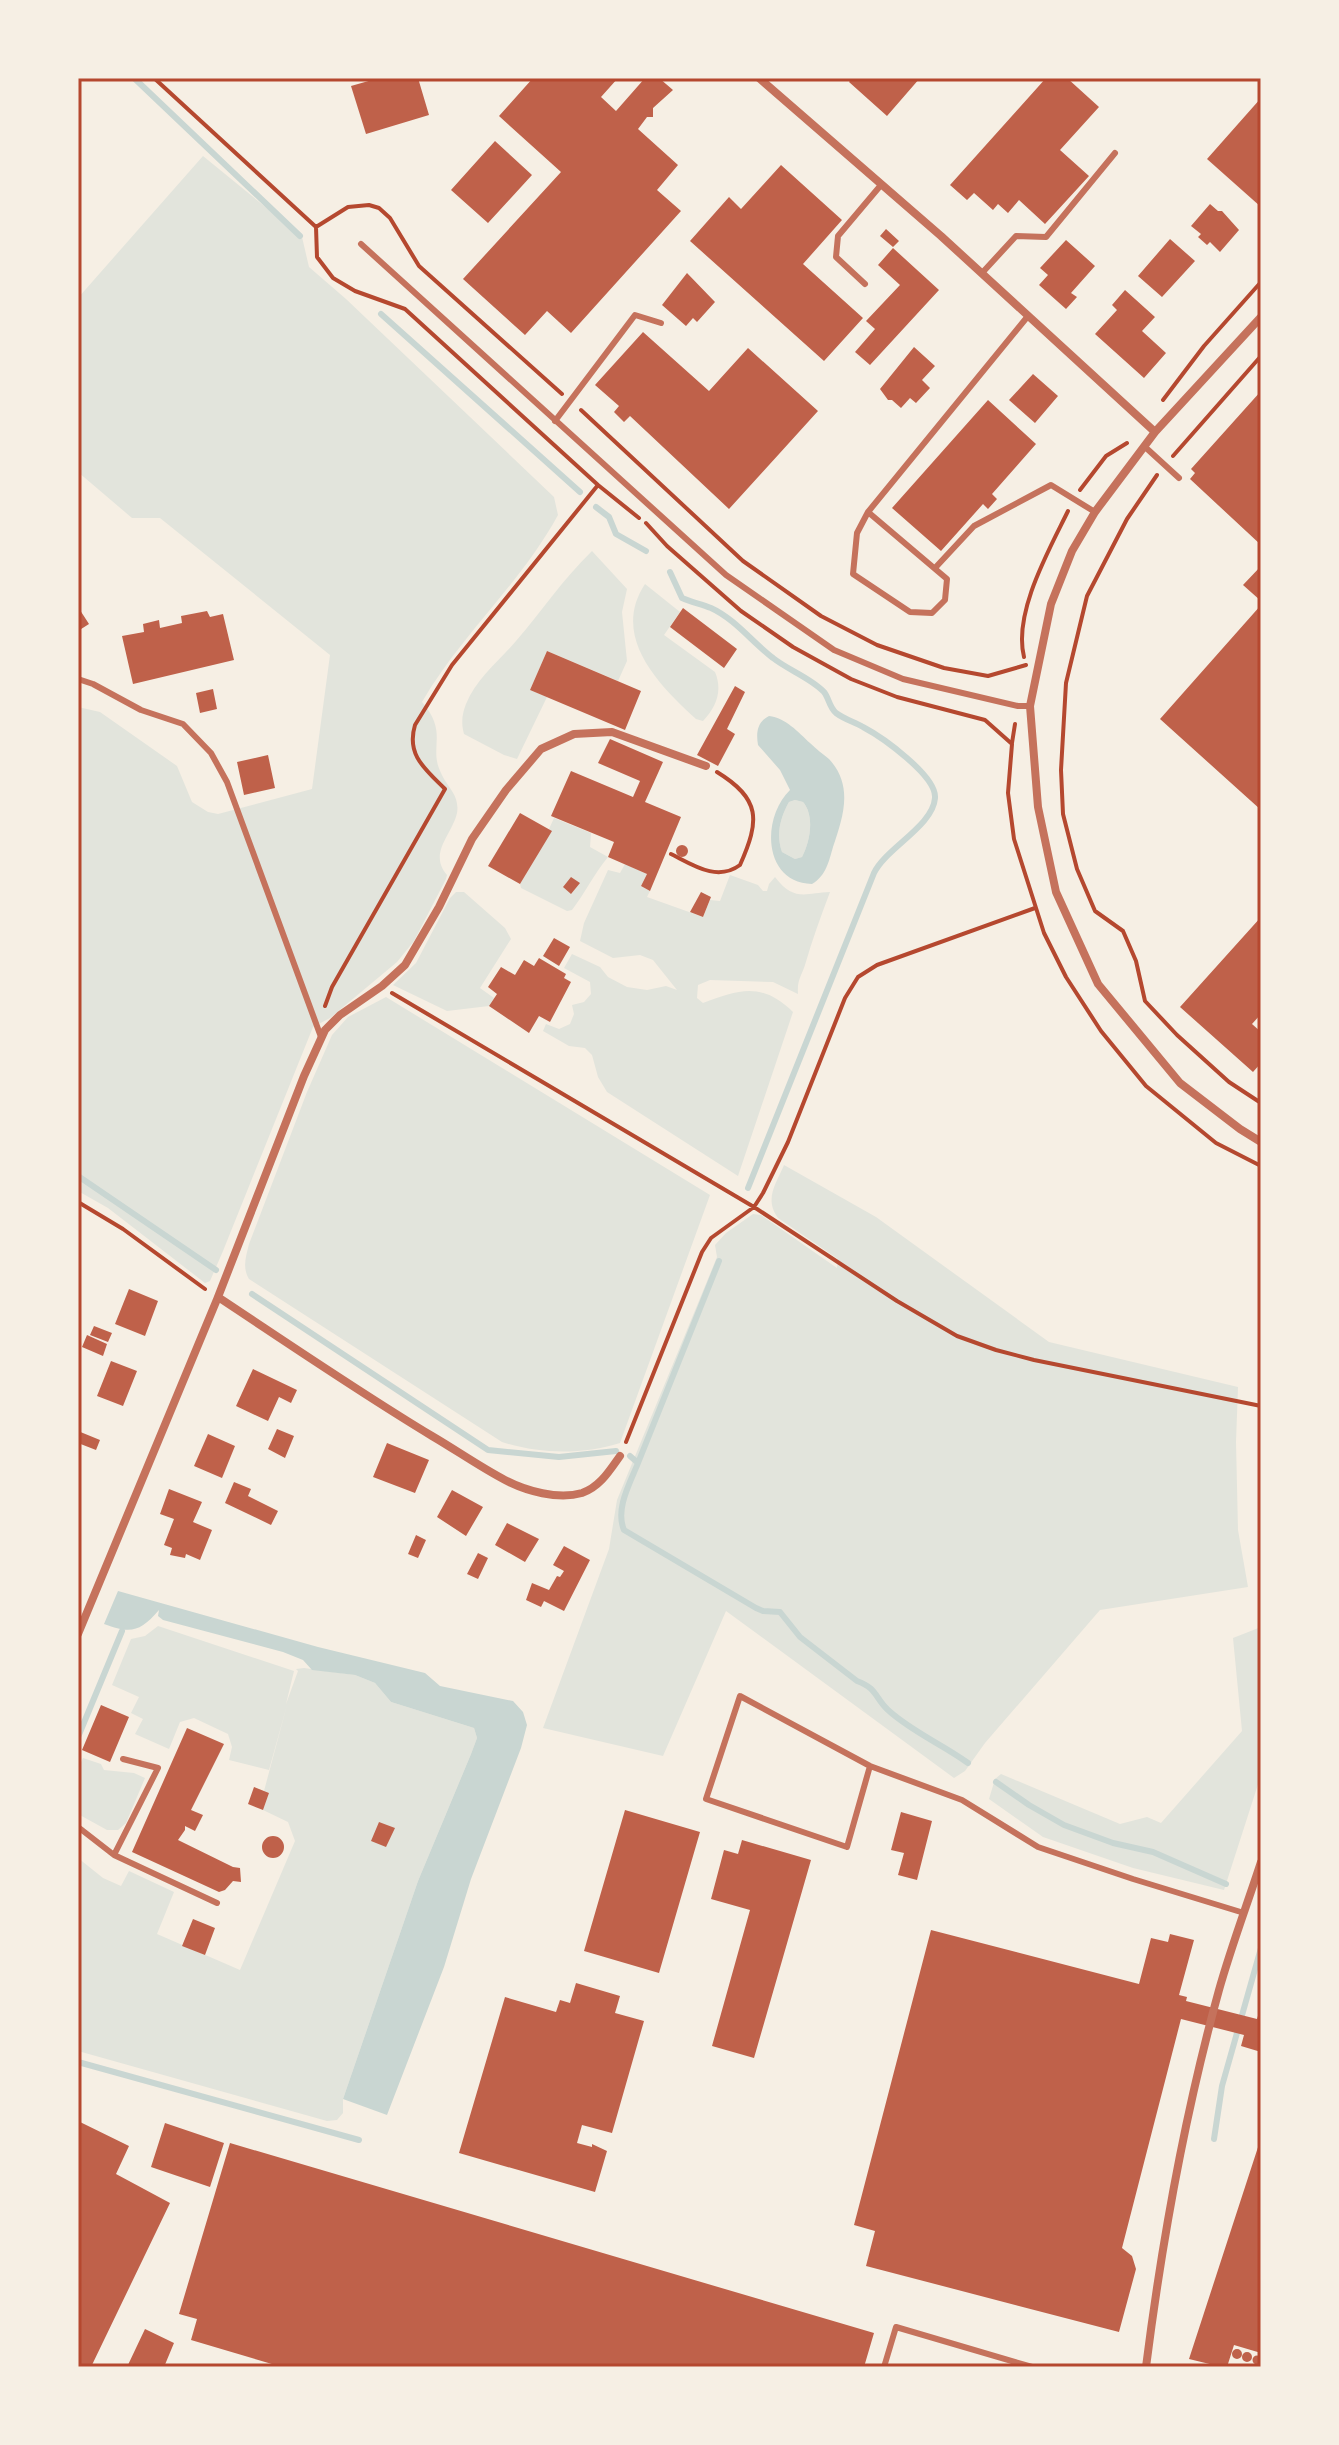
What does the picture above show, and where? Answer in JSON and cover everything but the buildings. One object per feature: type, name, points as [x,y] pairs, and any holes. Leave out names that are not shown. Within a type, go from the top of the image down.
[{"type":"street","points":[[759,78],[982,273],[1155,432]]},
{"type":"street","points":[[1261,317],[1155,432],[1095,512],[1072,551],[1051,604],[1030,706],[1038,807],[1056,892],[1098,984],[1180,1083],[1261,1142]]},
{"type":"street","points":[[78,1634],[218,1297],[321,1037],[340,1015],[382,986],[405,965],[432,920],[472,839],[506,790],[541,749],[574,734],[612,732],[706,766]]},
{"type":"street","points":[[218,1297],[363,1394],[507,1481],[537,1492],[580,1493],[594,1487],[620,1456]]},
{"type":"street","points":[[1146,2367],[1156,2291],[1195,2086],[1220,1988],[1261,1862]]},
{"type":"lane","points":[[982,273],[1016,236],[1046,237],[1115,153]]},
{"type":"lane","points":[[865,284],[836,257],[836,246],[838,236],[881,185]]},
{"type":"lane","points":[[361,244],[726,575],[834,650],[903,679],[1018,706],[1030,706]]},
{"type":"lane","points":[[555,421],[635,315],[661,323]]},
{"type":"lane","points":[[868,512],[947,579],[945,600],[932,613],[910,612],[853,574],[857,533],[868,512],[1028,316]]},
{"type":"lane","points":[[1144,446],[1179,478]]},
{"type":"lane","points":[[935,568],[974,526],[1051,485],[1095,512]]},
{"type":"lane","points":[[78,679],[141,710],[178,721],[211,753],[227,782],[321,1037]]},
{"type":"lane","points":[[870,1766],[847,1847],[706,1799],[740,1696],[870,1766],[962,1800],[1038,1847],[1244,1913]]},
{"type":"lane","points":[[114,1855],[158,1768],[123,1759]]},
{"type":"lane","points":[[78,1827],[114,1855],[217,1903]]},
{"type":"lane","points":[[884,2367],[896,2327],[1032,2367]]},
{"type":"path","points":[[316,227],[317,257],[333,278],[355,291],[405,309],[741,611],[793,647],[851,679],[931,708],[985,720],[1012,744],[1008,793],[1014,839],[1044,933],[1066,977],[1101,1031],[1146,1086],[1216,1143],[1261,1166]]},
{"type":"path","points":[[1261,356],[1165,465],[1127,519],[1087,596],[1066,683],[1061,770],[1063,814],[1077,869],[1095,911],[1123,931],[1136,961],[1145,1001],[1229,1082],[1261,1103]]},
{"type":"path","points":[[318,1027],[332,987],[445,789],[418,761],[412,745],[415,725],[452,665],[598,485]]},
{"type":"path","points":[[671,854],[719,873],[733,869],[742,859],[754,814],[752,804],[734,783],[706,766]]},
{"type":"path","points":[[620,1456],[702,1252],[711,1238],[754,1207],[763,1193],[788,1142],[845,998],[858,977],[877,965],[1035,908]]},
{"type":"path","points":[[382,986],[754,1207],[897,1301],[957,1336],[1034,1360],[1261,1406]]},
{"type":"path","points":[[78,1202],[123,1229],[218,1297]]},
{"type":"shaded area","points":[[203,156],[302,237],[309,267],[554,497],[558,515],[527,563],[454,654],[422,702],[435,723],[438,764],[455,796],[457,807],[440,852],[446,879],[414,941],[397,962],[330,1018],[313,1027],[223,1251],[210,1281],[205,1283],[108,1208],[78,1191],[78,707],[100,712],[177,766],[192,802],[218,814],[312,789],[330,655],[160,518],[132,518],[78,472],[78,298]]},
{"type":"shaded area","points":[[592,551],[627,589],[622,612],[627,661],[618,681],[547,651],[530,690],[547,697],[517,759],[464,734],[464,711],[476,686]]},
{"type":"shaded area","points":[[645,584],[680,612],[664,635],[715,672],[717,698],[703,721],[696,719],[655,676],[636,641],[633,623],[636,604]]},
{"type":"shaded area","points":[[769,716],[791,726],[829,759],[842,780],[844,802],[840,824],[826,868],[812,884],[796,881],[784,873],[772,847],[774,816],[790,790],[780,770],[758,745],[758,728]],"holes":[[[789,802],[803,802],[809,814],[809,837],[802,857],[795,859],[782,852],[780,827]]]},
{"type":"shaded area","points":[[789,802],[803,802],[810,822],[805,851],[802,857],[795,859],[782,852],[779,833],[786,808]]},
{"type":"shaded area","points":[[554,818],[591,833],[590,847],[608,857],[572,910],[567,911],[521,888],[520,884],[551,831]]},
{"type":"shaded area","points":[[625,864],[647,874],[641,886],[650,891],[647,897],[703,917],[710,900],[720,901],[730,875],[758,885],[763,891],[767,891],[775,877],[794,893],[830,892],[798,985],[798,994],[773,982],[710,980],[698,985],[697,998],[703,1003],[728,994],[761,992],[782,1002],[793,1012],[738,1176],[607,1092],[598,1077],[592,1055],[585,1048],[569,1046],[543,1031],[546,1024],[559,1029],[570,1024],[574,1014],[572,1005],[584,1002],[591,994],[590,982],[564,968],[572,954],[600,967],[608,977],[627,987],[647,990],[666,986],[677,990],[653,960],[640,955],[613,958],[580,941],[584,923],[608,870],[620,873]]},
{"type":"shaded area","points":[[456,892],[464,892],[505,928],[511,939],[480,988],[494,998],[489,1006],[447,1011],[393,985],[416,963]]},
{"type":"shaded area","points":[[386,997],[710,1195],[620,1443],[591,1450],[561,1452],[502,1442],[249,1279],[245,1266],[249,1244],[332,1035],[348,1017]]},
{"type":"shaded area","points":[[784,1165],[876,1217],[1049,1342],[1238,1387],[1238,1530],[1248,1587],[1100,1610],[985,1743],[965,1771],[954,1778],[726,1611],[663,1756],[543,1728],[609,1549],[617,1500],[717,1257],[715,1245],[753,1214],[761,1215],[837,1268],[838,1259],[778,1218],[774,1211],[773,1192]]},
{"type":"shaded area","points":[[118,1591],[318,1647],[425,1673],[440,1686],[513,1701],[523,1712],[527,1725],[521,1748],[471,1879],[444,1967],[387,2115],[343,2099],[418,1881],[477,1738],[474,1728],[391,1702],[375,1683],[355,1675],[312,1670],[303,1660],[283,1652],[163,1620],[158,1616],[159,1610],[146,1623],[134,1629],[104,1624]]},
{"type":"shaded area","points":[[158,1626],[294,1671],[286,1704],[298,1671],[296,1669],[304,1668],[355,1675],[375,1683],[391,1702],[474,1728],[477,1738],[418,1881],[343,2099],[343,2113],[337,2120],[327,2121],[78,2051],[78,1858],[103,1878],[121,1886],[129,1871],[174,1892],[157,1934],[240,1970],[295,1841],[288,1822],[263,1810],[269,1793],[264,1791],[287,1705],[269,1770],[229,1760],[232,1747],[228,1734],[194,1718],[180,1722],[169,1749],[135,1734],[143,1719],[131,1713],[139,1697],[112,1685],[131,1639],[145,1636]]},
{"type":"shaded area","points":[[1261,1627],[1261,1775],[1224,1890],[1133,1868],[1043,1837],[989,1799],[995,1779],[1001,1774],[1120,1824],[1147,1817],[1161,1823],[1242,1731],[1233,1638]]},
{"type":"shaded area","points":[[83,1758],[101,1764],[104,1770],[134,1773],[145,1778],[126,1823],[118,1830],[107,1830],[78,1814],[78,1769]]},
{"type":"waterway","points":[[134,78],[300,236]]},
{"type":"waterway","points":[[381,314],[580,492]]},
{"type":"waterway","points":[[596,507],[609,517],[616,534],[646,551]]},
{"type":"waterway","points":[[670,572],[682,598],[728,618],[773,658],[819,687],[836,713],[872,732],[907,758],[927,779],[935,798],[926,818],[874,873],[748,1188]]},
{"type":"waterway","points":[[78,1176],[216,1270]]},
{"type":"waterway","points":[[638,1463],[719,1261]]},
{"type":"waterway","points":[[252,1294],[488,1450],[559,1457],[616,1451]]},
{"type":"waterway","points":[[630,1456],[638,1463],[622,1505],[624,1530],[756,1608],[780,1612],[800,1637],[868,1687],[897,1718],[968,1763]]},
{"type":"waterway","points":[[78,1737],[122,1631]]},
{"type":"waterway","points":[[996,1782],[1064,1825],[1113,1843],[1153,1852],[1226,1884]]},
{"type":"waterway","points":[[1214,2139],[1222,2086],[1261,1948]]},
{"type":"waterway","points":[[78,2062],[359,2140]]}]
